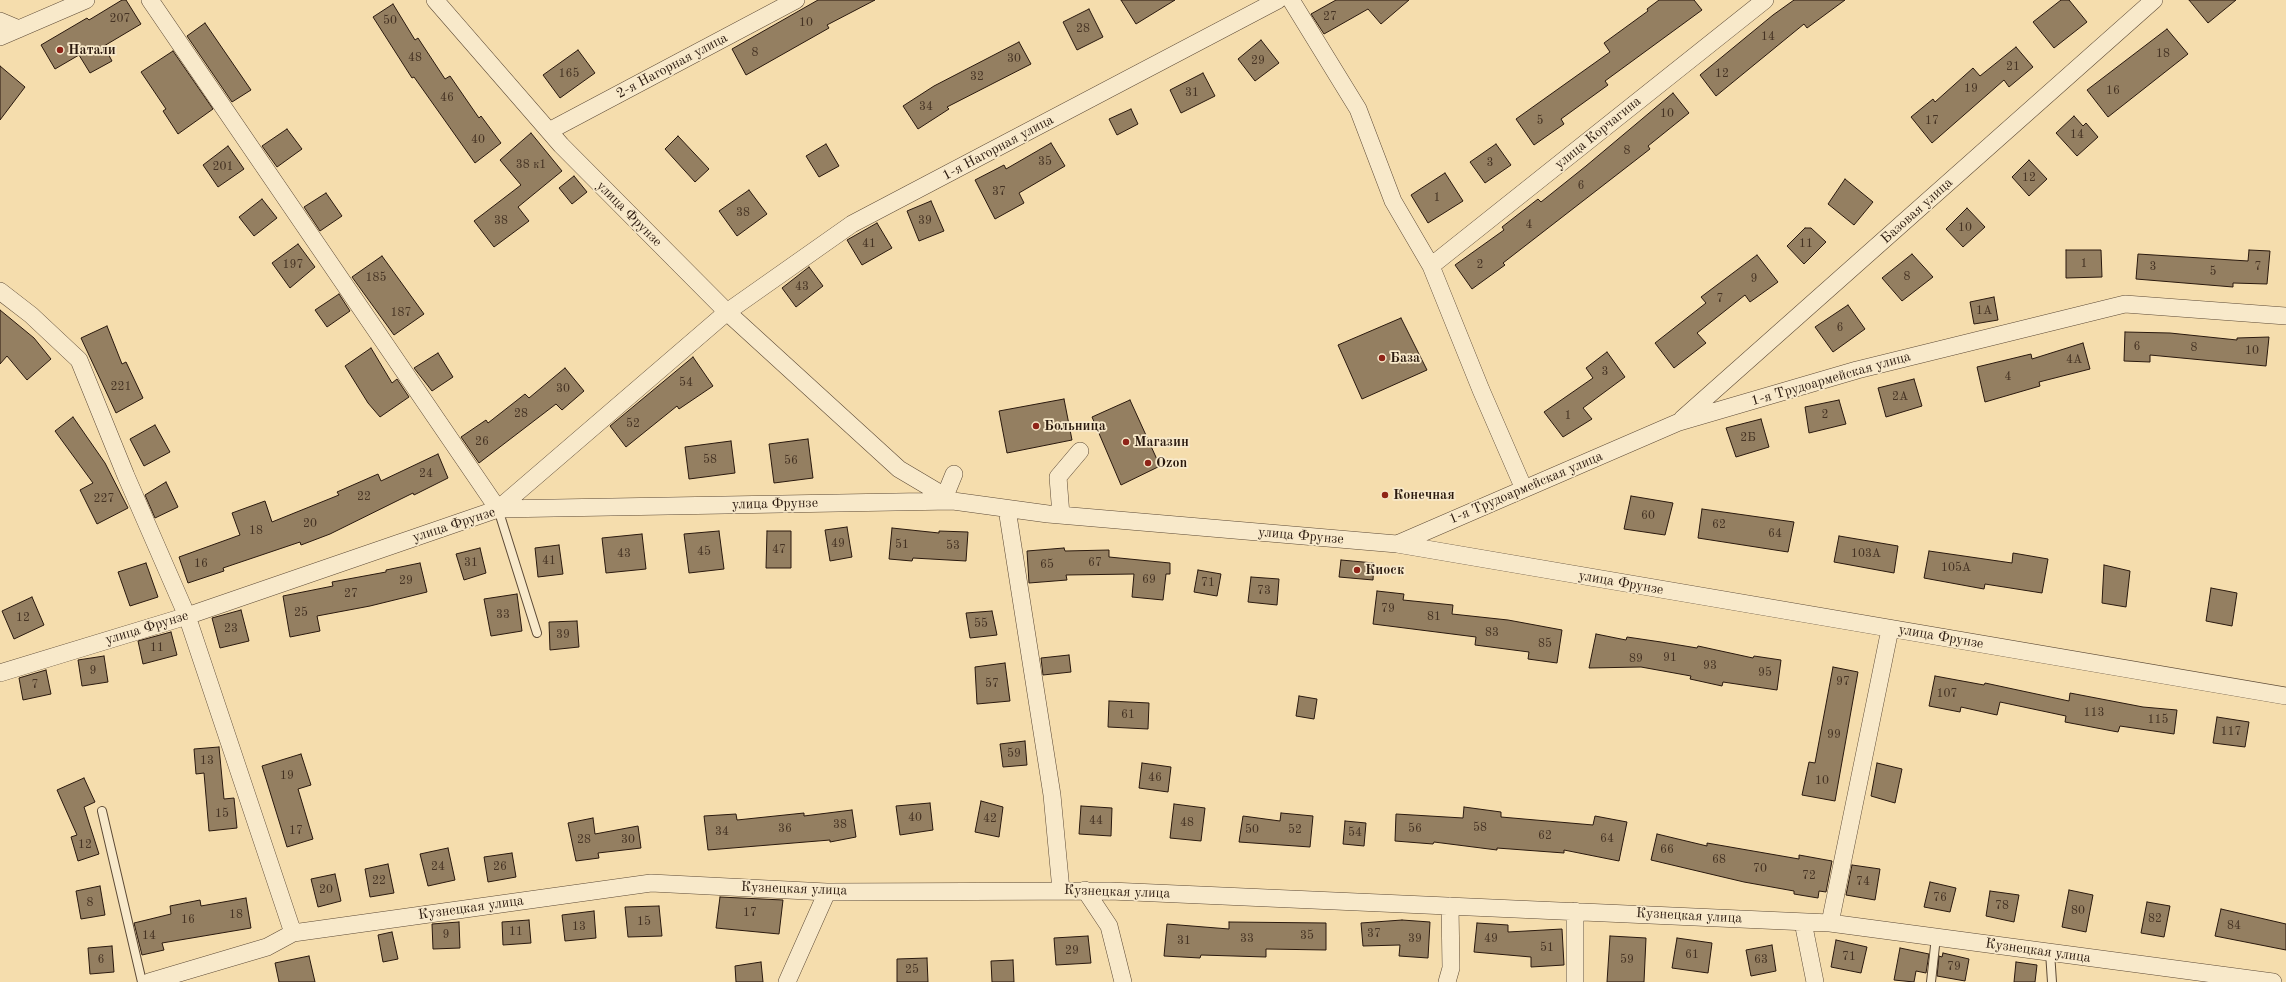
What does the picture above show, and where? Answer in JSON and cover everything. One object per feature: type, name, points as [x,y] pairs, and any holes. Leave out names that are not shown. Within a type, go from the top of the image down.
[{"type":"street","points":[[0,37],[86,0]]},
{"type":"street","points":[[150,0],[498,510]]},
{"type":"street","name":"улица Фрунзе","points":[[435,0],[549,131],[727,312],[899,469],[949,498]]},
{"type":"street","name":"2-я Нагорная улица","points":[[549,131],[796,0]]},
{"type":"street","name":"1-я Нагорная улица","points":[[498,510],[727,312],[852,224],[1278,0]]},
{"type":"street","points":[[1291,0],[1358,109],[1393,201],[1430,266],[1524,489]]},
{"type":"street","name":"улица Корчагина","points":[[1430,266],[1765,0]]},
{"type":"street","name":"Базовая улица","points":[[1679,422],[2154,0]]},
{"type":"street","points":[[0,21],[19,29]]},
{"type":"street","points":[[0,291],[31,315],[79,360],[126,476],[187,616],[293,933]]},
{"type":"street","name":"1-я Трудоармейская улица","points":[[1397,544],[1679,422],[1857,370],[2125,304],[2286,316]]},
{"type":"street","points":[[1061,515],[1058,477],[1080,452]]},
{"type":"street","points":[[949,498],[954,474]]},
{"type":"street","name":"улица Фрунзе","points":[[0,673],[187,616],[498,510],[949,498],[1007,509],[1061,515],[1397,544],[2286,696]]},
{"type":"street","points":[[1007,509],[1052,795],[1060,890]]},
{"type":"street","points":[[1830,923],[1890,629]]},
{"type":"street","name":"Кузнецкая улица","points":[[149,982],[267,947],[293,933],[651,883],[827,892],[1085,890],[1830,923],[2273,982]]},
{"type":"street","points":[[1085,890],[1109,926],[1124,982]]},
{"type":"street","points":[[787,982],[827,892]]},
{"type":"street","points":[[1447,982],[1451,968],[1450,906]]},
{"type":"street","points":[[1575,911],[1575,982]]},
{"type":"street","points":[[1803,922],[1815,982]]},
{"type":"lane","points":[[498,510],[537,633]]},
{"type":"lane","points":[[102,811],[142,982]]},
{"type":"lane","points":[[1931,982],[1936,937]]},
{"type":"lane","points":[[2050,952],[2052,982]]},
{"type":"building","points":[[122,0],[126,0],[141,24],[104,46],[112,61],[90,73],[79,55],[55,69],[41,45],[87,18],[89,20]]},
{"type":"building","points":[[818,0],[875,0],[827,25],[829,28],[746,75],[732,49]]},
{"type":"building","points":[[1121,0],[1175,0],[1136,24]]},
{"type":"building","points":[[1336,0],[1409,0],[1381,24],[1368,9],[1324,34],[1311,14]]},
{"type":"building","points":[[1659,0],[1694,0],[1702,10],[1605,81],[1608,85],[1561,119],[1564,124],[1534,145],[1516,119],[1610,52],[1604,43],[1648,11],[1647,9]]},
{"type":"building","points":[[1794,0],[1845,0],[1807,28],[1804,24],[1716,96],[1700,75],[1773,15]]},
{"type":"building","points":[[2061,0],[2069,0],[2087,22],[2054,48],[2033,22]]},
{"type":"building","points":[[2189,0],[2236,0],[2208,23]]},
{"type":"building","points":[[393,4],[415,40],[418,38],[445,79],[450,76],[479,118],[481,116],[501,143],[475,163],[414,77],[412,78],[373,17]]},
{"type":"building","points":[[1089,9],[1103,37],[1077,50],[1063,22]]},
{"type":"building","points":[[205,23],[251,90],[232,102],[187,36]]},
{"type":"building","points":[[2167,29],[2188,54],[2108,117],[2087,90]]},
{"type":"building","points":[[1261,40],[1279,63],[1255,81],[1238,59]]},
{"type":"building","points":[[1019,42],[1031,64],[947,107],[949,109],[918,129],[903,106],[934,86]]},
{"type":"building","points":[[2016,47],[2033,67],[2009,87],[2004,80],[1932,143],[1911,117],[1933,99],[1935,102],[1973,68],[1980,76]]},
{"type":"building","points":[[578,50],[595,73],[560,98],[543,75]]},
{"type":"building","points":[[173,51],[213,109],[178,134],[163,111],[166,109],[141,72]]},
{"type":"building","points":[[0,66],[25,87],[0,120]]},
{"type":"building","points":[[1203,73],[1215,96],[1181,113],[1170,90]]},
{"type":"building","points":[[1673,93],[1689,113],[1648,146],[1650,149],[1503,263],[1505,265],[1472,289],[1455,265],[1504,230],[1502,227],[1538,199],[1541,202]]},
{"type":"building","points":[[1131,109],[1138,124],[1117,135],[1109,119]]},
{"type":"building","points":[[2074,116],[2083,126],[2086,123],[2098,137],[2077,156],[2056,133]]},
{"type":"building","points":[[287,129],[302,149],[277,167],[262,146]]},
{"type":"building","points":[[531,133],[562,171],[518,207],[529,221],[494,247],[474,221],[521,185],[500,160]]},
{"type":"building","points":[[678,136],[709,169],[695,182],[665,149]]},
{"type":"building","points":[[1051,143],[1065,166],[1019,193],[1024,203],[995,219],[975,180],[1004,165],[1006,169]]},
{"type":"building","points":[[826,144],[839,166],[819,177],[806,156]]},
{"type":"building","points":[[1496,144],[1511,165],[1485,183],[1470,162]]},
{"type":"building","points":[[228,146],[244,169],[218,187],[203,165]]},
{"type":"building","points":[[2029,160],[2047,179],[2029,196],[2012,177]]},
{"type":"building","points":[[1445,173],[1463,201],[1428,223],[1411,195]]},
{"type":"building","points":[[574,176],[587,192],[572,204],[559,188]]},
{"type":"building","points":[[1845,179],[1873,202],[1854,225],[1828,204]]},
{"type":"building","points":[[749,190],[767,214],[737,236],[719,211]]},
{"type":"building","points":[[326,193],[342,216],[320,231],[304,207]]},
{"type":"building","points":[[262,199],[277,218],[254,236],[239,217]]},
{"type":"building","points":[[931,201],[944,231],[919,241],[907,211]]},
{"type":"building","points":[[1967,208],[1985,227],[1963,247],[1946,229]]},
{"type":"building","points":[[877,223],[892,248],[862,265],[847,240]]},
{"type":"building","points":[[1805,228],[1811,228],[1826,242],[1804,264],[1787,246]]},
{"type":"building","points":[[298,244],[315,267],[290,288],[272,263]]},
{"type":"building","points":[[2066,250],[2101,250],[2102,277],[2066,278]]},
{"type":"building","points":[[2249,250],[2270,251],[2267,284],[2233,283],[2233,287],[2136,279],[2138,254],[2248,261]]},
{"type":"building","points":[[1912,254],[1933,277],[1902,301],[1882,278]]},
{"type":"building","points":[[1757,255],[1778,282],[1750,302],[1745,295],[1697,333],[1706,343],[1674,368],[1655,343],[1706,303],[1701,297]]},
{"type":"building","points":[[382,256],[424,314],[394,335],[352,277]]},
{"type":"building","points":[[809,267],[823,286],[796,307],[782,288]]},
{"type":"building","points":[[339,294],[350,311],[327,327],[315,310]]},
{"type":"building","points":[[1994,297],[1998,320],[1974,324],[1970,302]]},
{"type":"building","points":[[1848,305],[1865,329],[1833,352],[1815,327]]},
{"type":"building","points":[[0,310],[34,338],[51,359],[27,380],[7,356],[0,364]]},
{"type":"building","name":"База","points":[[1401,318],[1427,370],[1362,399],[1338,345]]},
{"type":"building","points":[[107,326],[122,364],[126,362],[143,398],[116,413],[81,338]]},
{"type":"building","points":[[2125,332],[2170,333],[2237,340],[2237,338],[2269,337],[2266,366],[2150,355],[2150,362],[2124,361]]},
{"type":"building","points":[[2083,343],[2090,369],[2039,382],[2040,386],[1985,402],[1977,367],[2031,354],[2032,359]]},
{"type":"building","points":[[371,348],[392,383],[397,379],[409,397],[380,417],[368,403],[345,366]]},
{"type":"building","points":[[1607,352],[1625,377],[1583,408],[1592,419],[1563,437],[1544,412],[1593,378],[1586,368]]},
{"type":"building","points":[[438,353],[453,377],[432,391],[414,368]]},
{"type":"building","points":[[693,357],[713,386],[679,409],[677,406],[626,447],[610,426]]},
{"type":"building","points":[[565,368],[584,391],[562,410],[556,404],[479,463],[461,437],[486,420],[488,423],[525,394],[529,398]]},
{"type":"building","points":[[1914,379],[1922,406],[1886,417],[1878,388]]},
{"type":"building","name":"Больница","points":[[1064,399],[1072,440],[1007,453],[999,411]]},
{"type":"building","name":"Магазин","points":[[1130,400],[1160,466],[1121,485],[1092,417]]},
{"type":"building","points":[[1839,400],[1846,424],[1809,433],[1805,407]]},
{"type":"building","points":[[73,417],[105,463],[128,508],[97,524],[80,490],[93,483],[55,431]]},
{"type":"building","points":[[1761,419],[1769,447],[1736,457],[1726,428]]},
{"type":"building","points":[[155,425],[170,452],[144,466],[130,439]]},
{"type":"building","points":[[808,439],[813,478],[774,483],[769,444]]},
{"type":"building","points":[[731,441],[735,473],[689,479],[685,447]]},
{"type":"building","points":[[438,454],[448,478],[414,495],[413,493],[330,534],[301,545],[300,542],[223,568],[224,571],[188,583],[179,557],[240,535],[232,513],[265,501],[272,522],[339,495],[337,492],[378,474],[381,481]]},
{"type":"building","points":[[166,482],[178,507],[155,518],[145,495]]},
{"type":"building","points":[[1631,496],[1673,503],[1665,535],[1624,529]]},
{"type":"building","points":[[1702,509],[1794,522],[1788,552],[1698,538]]},
{"type":"building","points":[[847,527],[852,557],[830,561],[825,530]]},
{"type":"building","points":[[892,528],[939,533],[939,531],[968,532],[966,561],[913,558],[912,561],[889,559]]},
{"type":"building","points":[[719,531],[724,569],[689,573],[684,534]]},
{"type":"building","points":[[767,531],[791,531],[791,568],[766,568]]},
{"type":"building","points":[[642,534],[646,569],[606,573],[602,538]]},
{"type":"building","points":[[1839,536],[1898,546],[1894,573],[1834,562]]},
{"type":"building","points":[[559,545],[563,574],[538,577],[535,548]]},
{"type":"building","points":[[480,548],[486,573],[464,580],[456,554]]},
{"type":"building","points":[[1064,548],[1065,551],[1109,550],[1109,557],[1170,563],[1170,574],[1166,574],[1163,600],[1132,597],[1134,574],[1066,575],[1067,580],[1029,583],[1027,551]]},
{"type":"building","points":[[1929,551],[2012,563],[2013,553],[2048,559],[2042,593],[1985,584],[1984,589],[1924,578]]},
{"type":"building","name":"Киоск","points":[[1341,560],[1374,563],[1373,580],[1339,577]]},
{"type":"building","points":[[146,563],[158,597],[130,606],[118,572]]},
{"type":"building","points":[[420,563],[427,592],[370,606],[317,616],[320,631],[290,637],[283,596],[333,586],[332,582],[386,572],[386,570]]},
{"type":"building","points":[[2104,565],[2130,571],[2126,607],[2102,603]]},
{"type":"building","points":[[1198,570],[1221,574],[1217,596],[1194,592]]},
{"type":"building","points":[[1251,577],[1279,579],[1277,605],[1248,602]]},
{"type":"building","points":[[2211,588],[2237,593],[2232,626],[2206,621]]},
{"type":"building","points":[[1377,591],[1404,594],[1403,600],[1453,605],[1452,614],[1508,620],[1562,630],[1557,663],[1528,659],[1529,652],[1475,645],[1476,637],[1373,624]]},
{"type":"building","points":[[517,594],[522,631],[491,636],[484,599]]},
{"type":"building","points":[[32,597],[44,625],[14,639],[2,611]]},
{"type":"building","points":[[241,610],[249,641],[220,648],[212,618]]},
{"type":"building","points":[[992,611],[997,635],[970,638],[966,613]]},
{"type":"building","points":[[577,621],[579,647],[550,650],[549,622]]},
{"type":"building","points":[[171,632],[177,655],[143,664],[138,641]]},
{"type":"building","points":[[1596,634],[1626,640],[1627,637],[1697,648],[1698,646],[1753,658],[1754,656],[1781,660],[1777,690],[1723,682],[1722,686],[1690,679],[1691,676],[1641,667],[1589,668]]},
{"type":"building","points":[[1069,655],[1071,672],[1043,675],[1041,658]]},
{"type":"building","points":[[104,656],[108,682],[82,686],[78,660]]},
{"type":"building","points":[[1005,663],[1010,701],[977,704],[975,667]]},
{"type":"building","points":[[1833,667],[1858,672],[1835,801],[1802,795],[1809,762],[1815,763]]},
{"type":"building","points":[[46,670],[51,694],[23,700],[19,678]]},
{"type":"building","points":[[1935,676],[1984,685],[1985,683],[2069,701],[2070,693],[2143,707],[2177,710],[2174,734],[2120,726],[2118,732],[2065,722],[2066,716],[2000,702],[1997,715],[1961,707],[1960,712],[1929,706]]},
{"type":"building","points":[[1299,696],[1317,699],[1314,719],[1296,716]]},
{"type":"building","points":[[1109,701],[1149,703],[1148,729],[1108,727]]},
{"type":"building","points":[[2217,717],[2249,722],[2245,747],[2213,743]]},
{"type":"building","points":[[1025,741],[1027,765],[1003,767],[1000,744]]},
{"type":"building","points":[[219,747],[224,799],[234,798],[237,828],[209,831],[204,773],[196,774],[194,749]]},
{"type":"building","points":[[301,754],[311,785],[298,789],[313,839],[287,847],[262,766]]},
{"type":"building","points":[[1142,763],[1171,767],[1168,792],[1139,788]]},
{"type":"building","points":[[1877,763],[1902,769],[1895,803],[1871,796]]},
{"type":"building","points":[[84,778],[95,802],[84,807],[99,854],[78,861],[71,837],[77,835],[57,790]]},
{"type":"building","points":[[981,801],[1003,807],[999,837],[975,832]]},
{"type":"building","points":[[930,803],[933,830],[900,835],[896,806]]},
{"type":"building","points":[[1174,804],[1205,808],[1201,841],[1170,838]]},
{"type":"building","points":[[1081,806],[1112,808],[1111,836],[1079,834]]},
{"type":"building","points":[[1464,807],[1501,812],[1501,817],[1593,825],[1595,816],[1627,822],[1619,861],[1564,850],[1564,853],[1497,848],[1497,850],[1434,842],[1433,844],[1395,841],[1396,814],[1463,818]]},
{"type":"building","points":[[852,810],[856,837],[830,842],[830,840],[708,850],[704,816],[736,814],[737,820],[804,813],[804,816]]},
{"type":"building","points":[[1281,813],[1313,816],[1310,847],[1239,842],[1243,816],[1280,821]]},
{"type":"building","points":[[593,818],[595,834],[638,826],[641,848],[598,853],[599,858],[576,861],[568,823]]},
{"type":"building","points":[[1345,821],[1366,823],[1364,846],[1343,844]]},
{"type":"building","points":[[1657,834],[1707,846],[1707,843],[1799,859],[1799,855],[1832,861],[1826,892],[1819,891],[1818,898],[1794,894],[1794,891],[1744,882],[1651,860]]},
{"type":"building","points":[[448,848],[455,880],[428,886],[420,854]]},
{"type":"building","points":[[512,853],[516,877],[488,882],[484,857]]},
{"type":"building","points":[[388,864],[394,893],[370,897],[365,869]]},
{"type":"building","points":[[1852,865],[1880,869],[1875,900],[1846,895]]},
{"type":"building","points":[[335,874],[341,901],[318,907],[311,879]]},
{"type":"building","points":[[1930,882],[1956,888],[1950,912],[1924,907]]},
{"type":"building","points":[[100,886],[105,915],[81,919],[76,891]]},
{"type":"building","points":[[2069,890],[2093,895],[2086,932],[2062,927]]},
{"type":"building","points":[[1990,891],[2019,895],[2014,922],[1986,916]]},
{"type":"building","points":[[720,897],[783,900],[779,934],[716,928]]},
{"type":"building","points":[[246,898],[251,928],[162,943],[164,950],[142,955],[134,923],[171,914],[170,906],[200,900],[201,906]]},
{"type":"building","points":[[2147,902],[2170,906],[2164,937],[2141,933]]},
{"type":"building","points":[[659,906],[662,936],[628,937],[625,907]]},
{"type":"building","points":[[2221,909],[2286,924],[2286,950],[2215,936]]},
{"type":"building","points":[[594,911],[596,938],[565,941],[562,915]]},
{"type":"building","points":[[529,920],[531,943],[503,945],[502,922]]},
{"type":"building","points":[[1402,920],[1430,922],[1428,958],[1399,956],[1400,945],[1363,946],[1361,923]]},
{"type":"building","points":[[459,922],[460,948],[433,949],[432,924]]},
{"type":"building","points":[[1229,922],[1326,923],[1326,950],[1266,949],[1266,957],[1201,955],[1200,958],[1164,956],[1167,924],[1229,929]]},
{"type":"building","points":[[1477,923],[1508,925],[1508,932],[1562,929],[1564,965],[1531,967],[1531,957],[1474,952]]},
{"type":"building","points":[[392,932],[398,959],[383,962],[378,935]]},
{"type":"building","points":[[1088,936],[1091,963],[1056,965],[1054,938]]},
{"type":"building","points":[[1610,936],[1646,938],[1644,982],[1607,982]]},
{"type":"building","points":[[1677,938],[1712,943],[1708,973],[1672,968]]},
{"type":"building","points":[[1836,940],[1867,947],[1861,973],[1831,967]]},
{"type":"building","points":[[1772,945],[1776,971],[1751,976],[1746,950]]},
{"type":"building","points":[[112,946],[114,972],[90,974],[88,948]]},
{"type":"building","points":[[1900,948],[1929,954],[1926,973],[1916,971],[1914,982],[1894,980]]},
{"type":"building","points":[[1943,953],[1969,959],[1965,981],[1937,976],[1939,956],[1942,957]]},
{"type":"building","points":[[309,956],[315,982],[279,982],[275,963]]},
{"type":"building","points":[[927,958],[928,982],[897,982],[897,959]]},
{"type":"building","points":[[1013,960],[1014,982],[992,982],[991,961]]},
{"type":"building","points":[[761,962],[763,982],[736,982],[735,966]]},
{"type":"building","points":[[2016,962],[2037,965],[2035,982],[2014,982]]},
{"type":"place","name":"Натали","points":[[60,50]]},
{"type":"place","name":"База","points":[[1382,358]]},
{"type":"place","name":"Больница","points":[[1036,426]]},
{"type":"place","name":"Магазин","points":[[1126,442]]},
{"type":"place","name":"Ozon","points":[[1148,463]]},
{"type":"place","name":"Конечная","points":[[1385,495]]},
{"type":"place","name":"Киоск","points":[[1357,570]]}]
